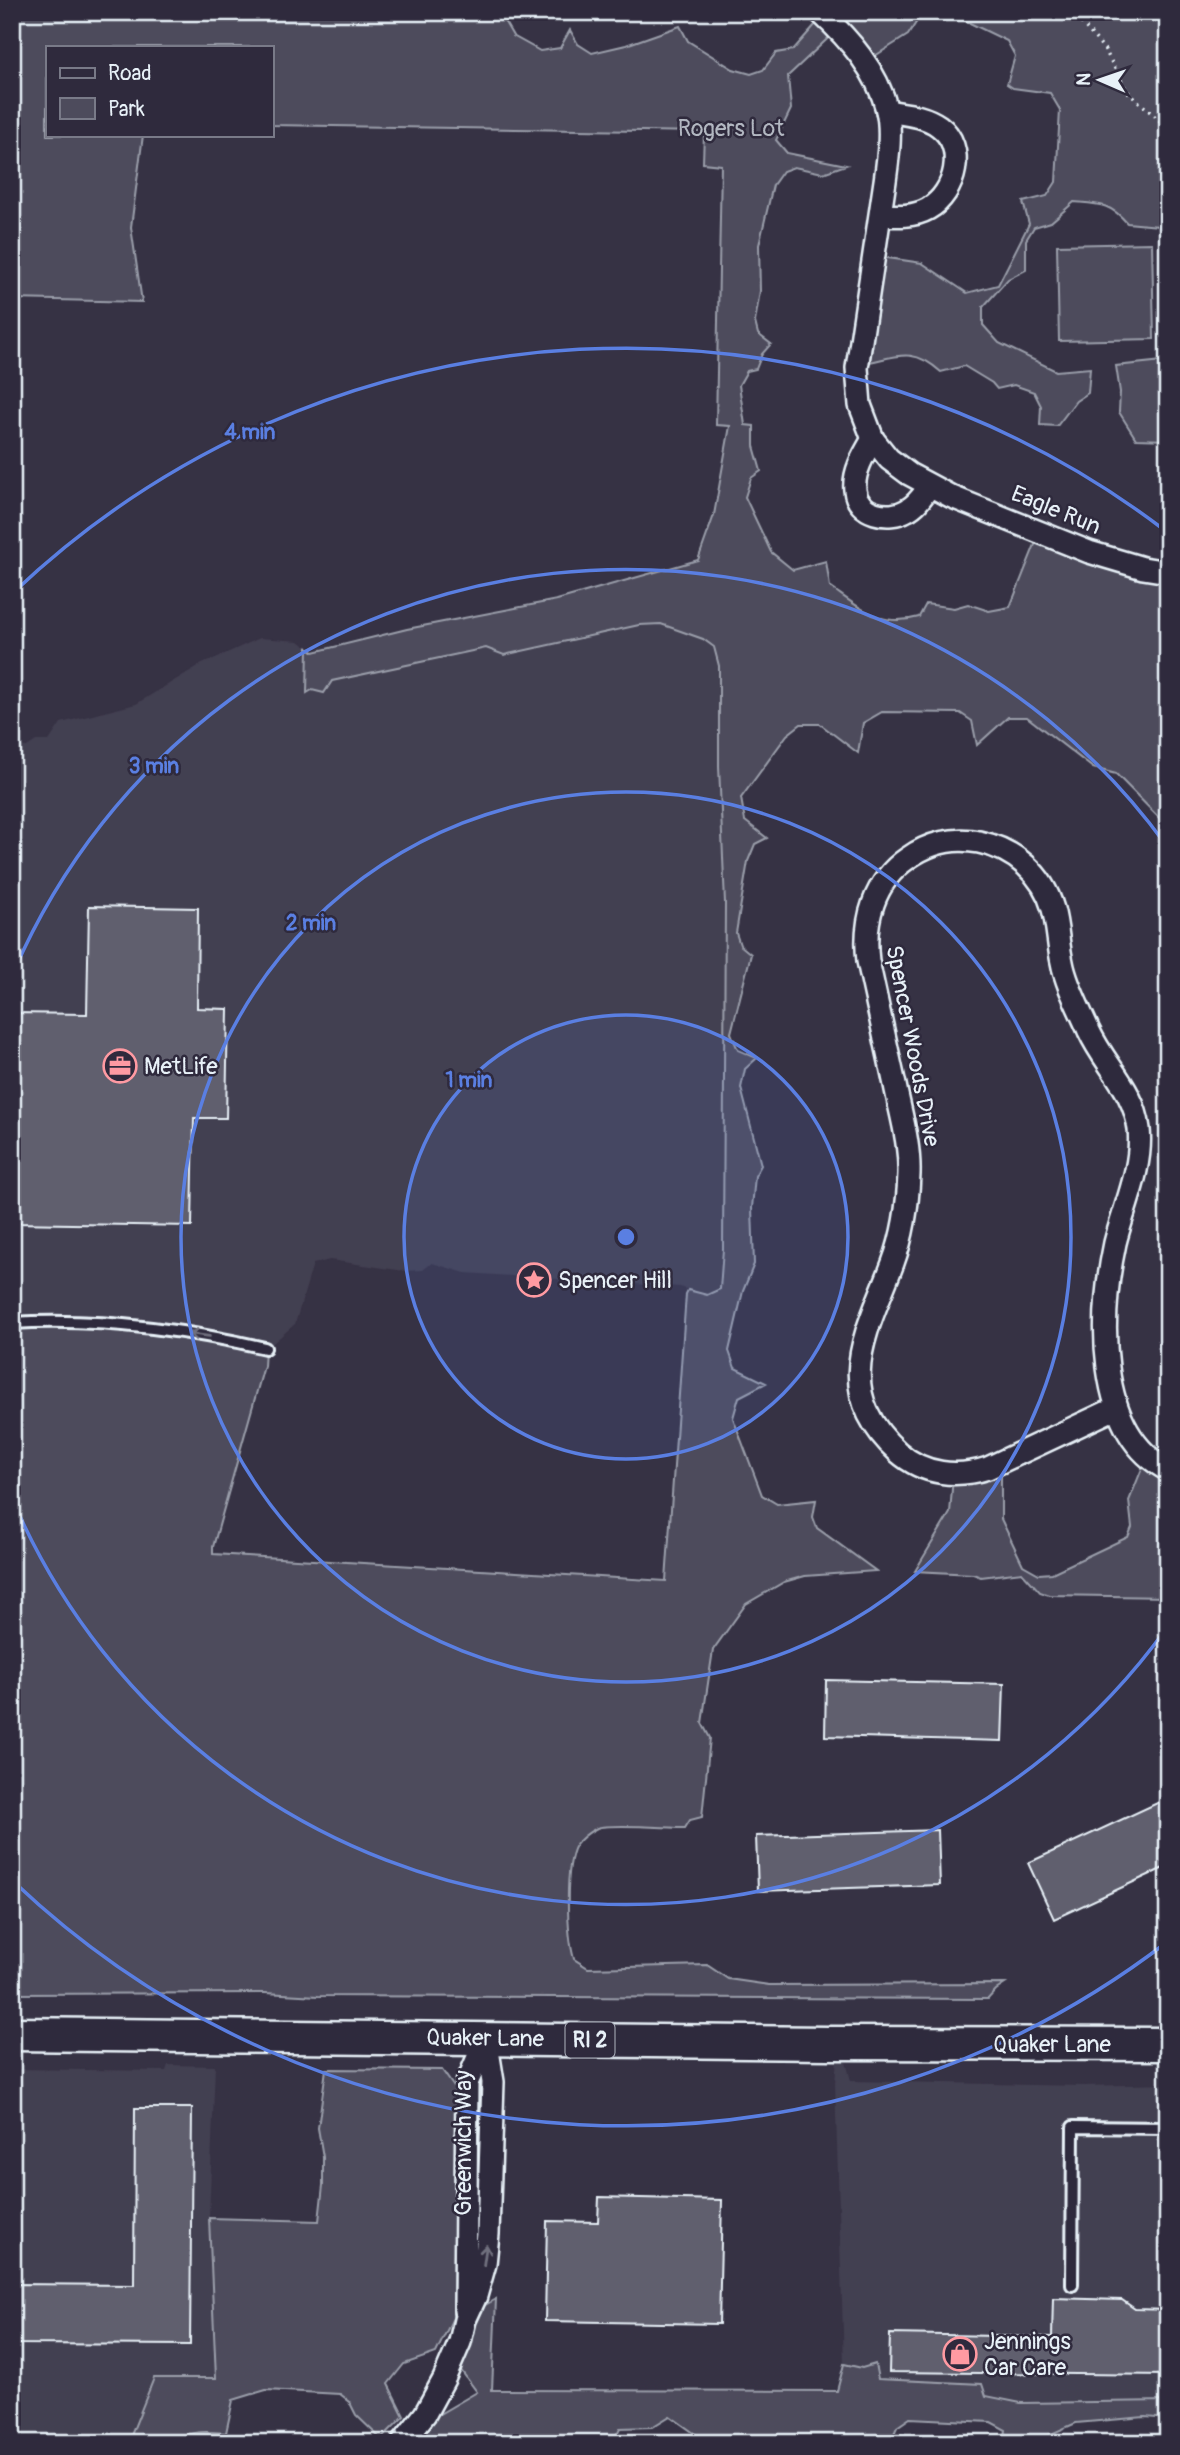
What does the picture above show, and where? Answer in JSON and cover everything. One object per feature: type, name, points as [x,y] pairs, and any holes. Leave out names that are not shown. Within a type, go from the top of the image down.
[{"type":"main road","name":"Quaker Lane","points":[[12,2034],[1168,2044]]},
{"type":"street","name":"Eagle Run","points":[[820,12],[852,44],[868,65],[887,111],[888,157],[857,368],[860,405],[873,439],[898,467],[929,486],[1089,552],[1143,568],[1168,572]]},
{"type":"street","points":[[881,215],[912,215],[927,210],[939,201],[948,189],[954,176],[955,160],[948,136],[941,127],[919,117],[887,111]]},
{"type":"street","points":[[873,439],[862,458],[855,482],[856,495],[862,506],[878,514],[897,514],[913,506],[929,486]]},
{"type":"street","name":"Spencer Woods Drive","points":[[1116,1408],[988,1468],[972,1473],[954,1474],[927,1469],[901,1454],[882,1435],[864,1401],[859,1377],[862,1340],[898,1245],[909,1177],[907,1144],[866,944],[872,905],[882,884],[903,862],[929,846],[959,840],[989,844],[1017,858],[1039,879],[1053,908],[1062,964],[1090,1034],[1131,1098],[1139,1145],[1115,1245],[1108,1301],[1108,1368],[1116,1408],[1133,1441],[1148,1458],[1168,1470]]},
{"type":"street","name":"Greenwich Way","points":[[402,2443],[425,2414],[444,2379],[460,2342],[465,2320],[467,2083],[486,2038]]},
{"type":"lane","points":[[12,1323],[102,1323],[220,1338],[265,1348]]},
{"type":"lane","points":[[1072,2285],[1073,2127],[1168,2128]]},
{"type":"path","points":[[1072,12],[1105,50],[1127,91],[1168,128]]},
{"type":"shaded area","points":[[661,624],[703,639],[714,647],[719,666],[719,766],[725,903],[723,1249],[720,1289],[707,1295],[680,1287],[465,1273],[432,1263],[423,1270],[404,1271],[330,1260],[313,1264],[295,1324],[265,1350],[12,1325],[12,746],[27,747],[36,741],[49,741],[61,723],[136,704],[200,665],[260,638],[299,641],[308,648],[308,692],[312,690],[324,693],[332,681],[486,648],[504,655],[639,625]]},
{"type":"shaded area","points":[[838,2044],[842,2046],[851,2081],[1083,2086],[1168,2084],[1168,2401],[1021,2403],[986,2396],[982,2384],[878,2379],[862,2368],[844,2364],[835,2083]]},
{"type":"shaded area","points":[[168,2065],[215,2066],[209,2218],[216,2378],[154,2378],[128,2443],[74,2439],[68,2443],[12,2443],[12,2069],[166,2071]]},
{"type":"green space","name":"Rogers Lot","points":[[12,12],[484,12],[503,19],[513,36],[540,51],[560,48],[570,30],[578,44],[592,53],[626,45],[680,26],[688,41],[733,69],[751,74],[763,70],[776,53],[793,50],[823,16],[823,12],[942,12],[921,15],[908,35],[870,59],[839,28],[788,76],[791,109],[776,140],[787,153],[846,165],[823,173],[794,167],[783,171],[773,185],[759,245],[760,291],[755,322],[758,334],[771,344],[762,354],[756,369],[747,371],[739,385],[745,425],[754,426],[754,446],[761,471],[751,478],[745,497],[771,552],[793,570],[826,561],[830,587],[871,614],[893,620],[919,617],[926,604],[954,608],[968,604],[989,611],[1010,607],[1040,532],[1168,573],[1168,827],[1116,774],[1093,768],[1027,717],[1008,717],[977,745],[972,721],[960,713],[882,712],[863,723],[858,753],[820,724],[801,724],[787,735],[741,798],[745,821],[767,838],[755,844],[748,861],[736,933],[740,945],[751,954],[731,1033],[738,1050],[757,1058],[745,1069],[741,1088],[761,1165],[755,1176],[752,1208],[754,1264],[743,1291],[729,1351],[735,1368],[766,1383],[739,1397],[733,1418],[762,1495],[777,1504],[816,1500],[813,1517],[817,1528],[876,1571],[805,1576],[784,1582],[746,1604],[713,1650],[702,1723],[710,1738],[702,1817],[690,1820],[685,1828],[613,1826],[591,1831],[578,1842],[572,1855],[568,1901],[574,1959],[588,1968],[707,1965],[728,1979],[769,1985],[1005,1984],[988,1999],[318,1996],[265,1993],[12,1994],[12,1325],[144,1328],[265,1350],[264,1366],[213,1554],[666,1581],[686,1294],[688,1290],[707,1295],[720,1289],[723,1249],[725,903],[719,766],[719,666],[714,647],[703,639],[661,624],[639,625],[504,655],[486,648],[332,681],[324,693],[312,690],[307,693],[308,648],[314,652],[407,629],[557,600],[698,560],[714,515],[730,426],[716,425],[721,165],[703,163],[704,132],[273,125],[273,46],[46,46],[46,136],[143,136],[131,227],[142,302],[12,299]]},
{"type":"green space","points":[[947,12],[1168,12],[1168,232],[1159,226],[1127,223],[1104,206],[1074,202],[1051,222],[1034,227],[1026,240],[1026,270],[1008,279],[983,307],[983,325],[999,343],[1056,371],[1090,368],[1088,393],[1076,401],[1057,426],[1040,425],[1041,406],[1034,392],[1014,385],[997,389],[964,366],[941,372],[914,356],[897,356],[866,363],[881,257],[922,263],[967,293],[998,285],[1029,224],[1023,202],[1047,196],[1056,182],[1060,110],[1050,93],[1013,88],[1007,84],[1015,56],[1007,41]]},
{"type":"green space","points":[[1152,243],[1154,339],[1059,341],[1057,245]]},
{"type":"green space","points":[[1168,356],[1168,440],[1136,439],[1119,412],[1120,392],[1116,366],[1163,361]]},
{"type":"green space","points":[[1145,1461],[1168,1465],[1168,1597],[1049,1595],[1040,1592],[1022,1572],[981,1577],[973,1574],[915,1571],[950,1513],[953,1477],[1001,1468],[1001,1519],[1023,1565],[1039,1574],[1052,1573],[1128,1537],[1132,1527],[1129,1501]]},
{"type":"green space","points":[[326,2069],[442,2070],[456,2090],[453,2318],[436,2353],[404,2364],[388,2384],[404,2416],[381,2439],[356,2415],[349,2401],[340,2394],[266,2390],[233,2400],[226,2433],[192,2433],[175,2443],[128,2443],[154,2378],[216,2378],[209,2218],[319,2221],[323,2157],[318,2128]]},
{"type":"green space","points":[[496,2299],[492,2390],[837,2391],[844,2364],[862,2368],[875,2364],[878,2379],[982,2384],[986,2396],[1021,2403],[1168,2401],[1168,2419],[1145,2417],[1076,2423],[1031,2443],[1004,2443],[1006,2430],[991,2422],[910,2418],[897,2427],[890,2443],[708,2443],[670,2416],[652,2427],[620,2428],[612,2443],[442,2443],[422,2435],[431,2419],[477,2392],[460,2369],[479,2308]]},
{"type":"building","name":"MetLife","points":[[89,906],[198,908],[197,1008],[228,1009],[226,1118],[194,1118],[192,1226],[12,1223],[12,1013],[87,1014]]},
{"type":"building","points":[[826,1680],[1004,1684],[1002,1741],[825,1736]]},
{"type":"building","points":[[1168,1798],[1168,1866],[1054,1919],[1028,1863]]},
{"type":"building","points":[[938,1830],[940,1885],[758,1891],[756,1836]]},
{"type":"building","points":[[135,2108],[192,2108],[190,2345],[12,2344],[12,2284],[134,2285]]},
{"type":"building","points":[[599,2197],[722,2200],[719,2324],[545,2321],[547,2221],[598,2222]]},
{"type":"building","points":[[1053,2298],[1122,2300],[1135,2309],[1168,2310],[1168,2375],[889,2372],[890,2334],[1052,2337]]},
{"type":"place","name":"MetLife","points":[[120,1066]]},
{"type":"place","name":"Spencer Hill","points":[[534,1280]]},
{"type":"place","name":"Jennings Car Care","points":[[960,2354]]}]
